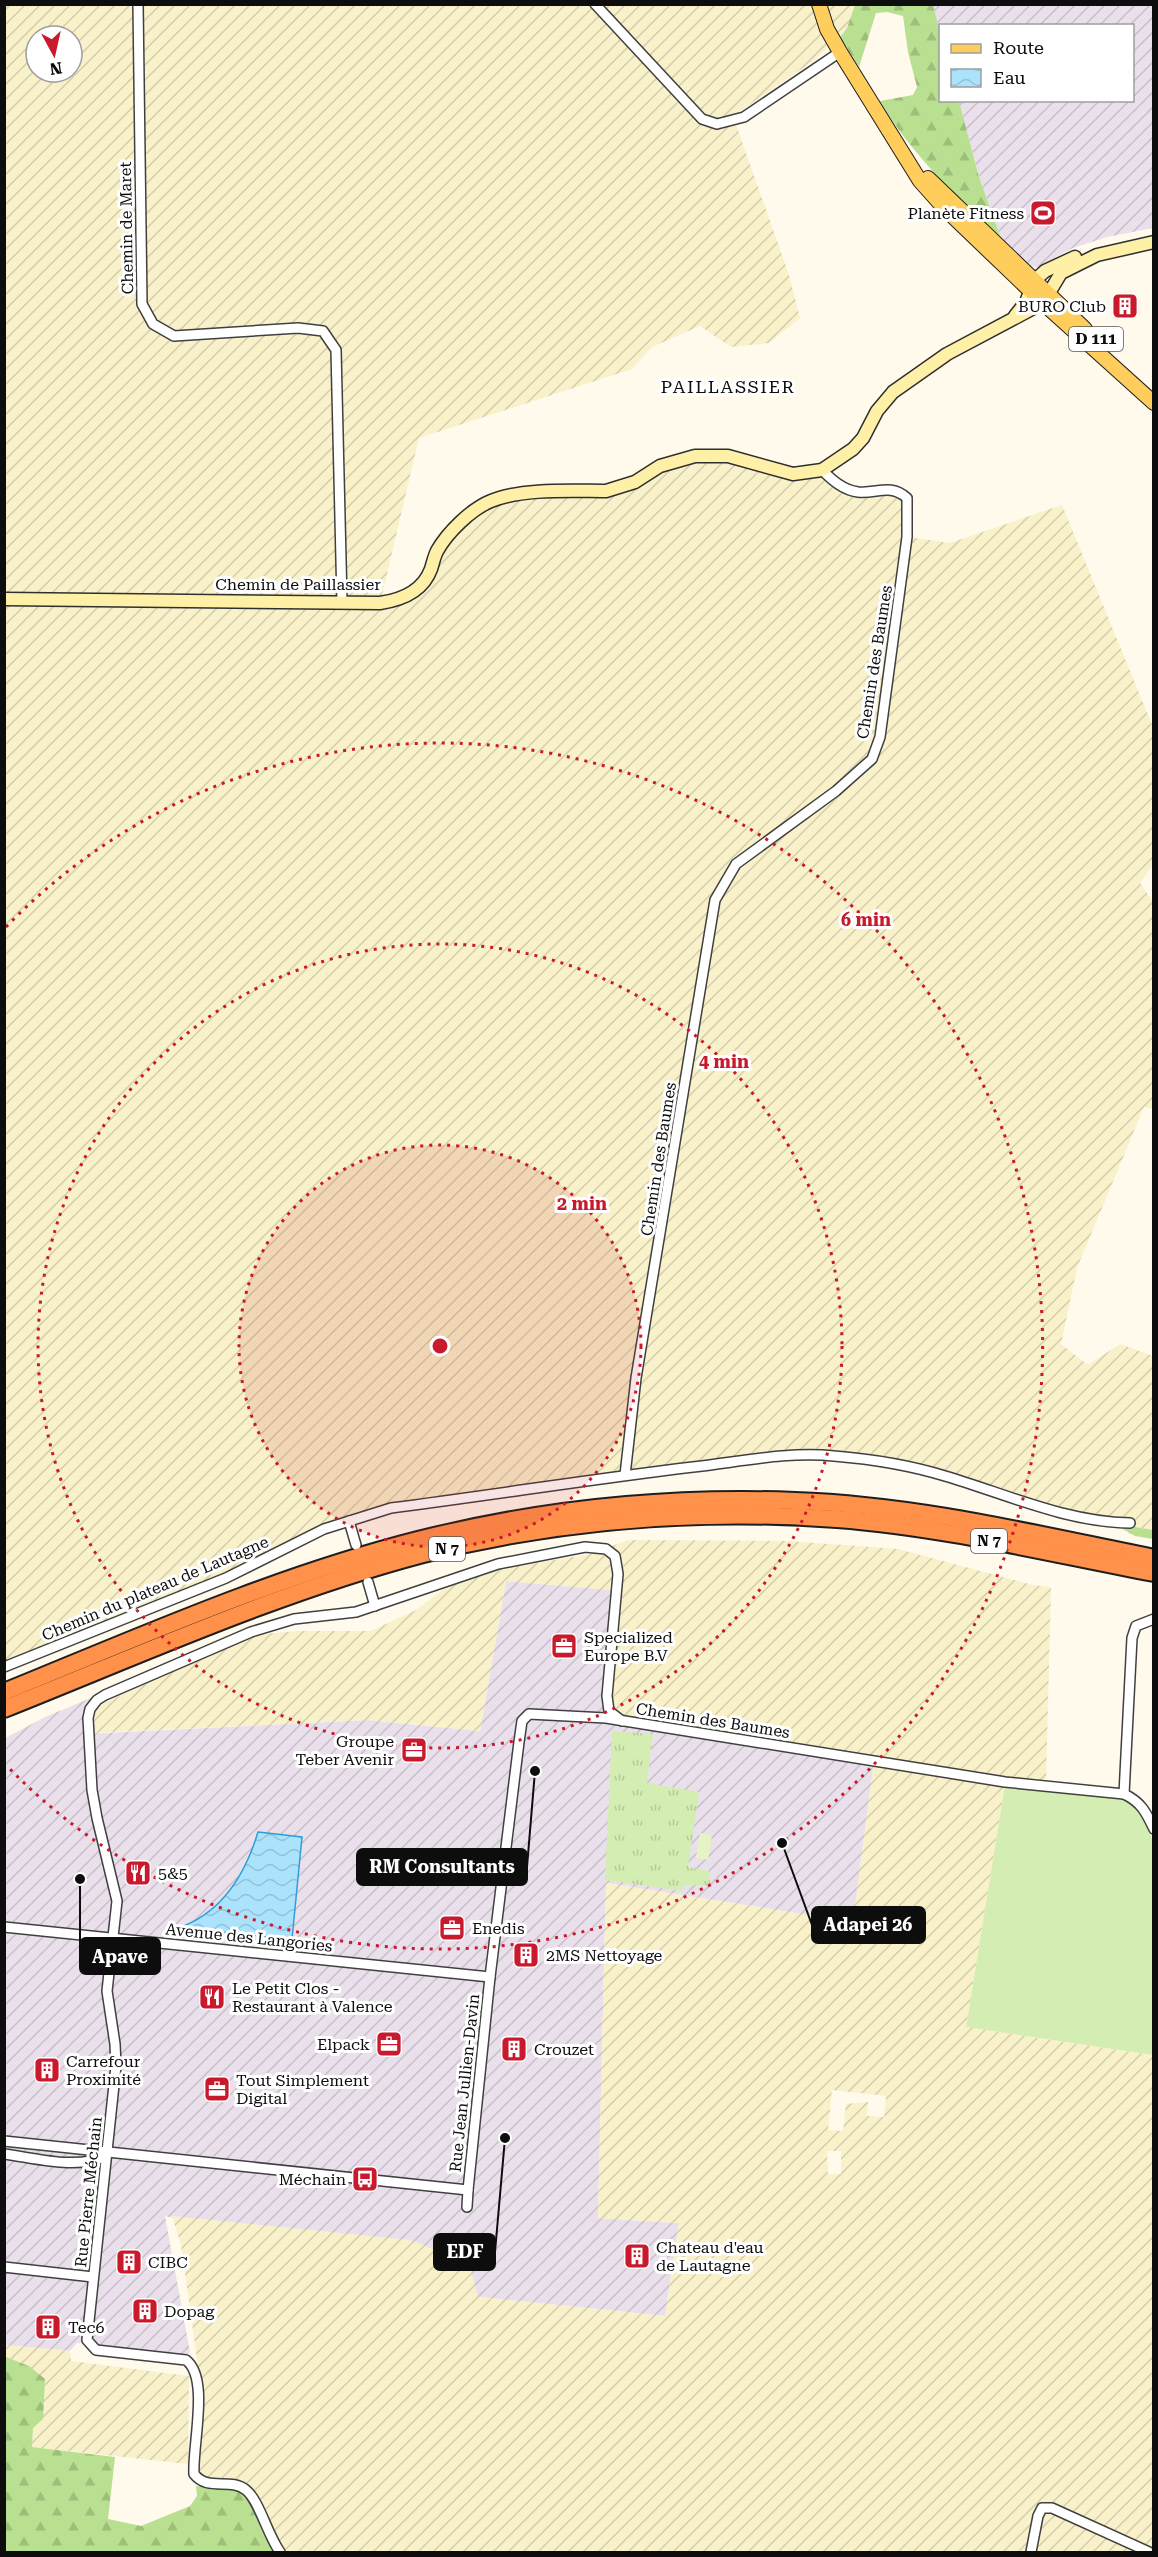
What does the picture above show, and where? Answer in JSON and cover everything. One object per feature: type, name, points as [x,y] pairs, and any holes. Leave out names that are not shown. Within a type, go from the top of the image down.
[{"type":"highway","name":"N 7","points":[[4,1692],[219,1606],[330,1566],[448,1533],[562,1511],[696,1500],[777,1500],[828,1503],[969,1521],[1154,1558]]},
{"type":"highway","name":"N 7","points":[[4,1709],[253,1610],[363,1571],[464,1545],[597,1523],[736,1515],[838,1519],[931,1530],[1154,1573]]},
{"type":"main road","name":"D 111","points":[[819,4],[827,29],[890,133],[924,173],[1033,286],[1154,402]]},
{"type":"street","name":"Chemin de Maret","points":[[138,4],[142,304],[153,324],[174,336],[298,328],[323,331],[336,350],[342,602]]},
{"type":"street","points":[[595,4],[702,119],[717,124],[744,117],[840,52]]},
{"type":"street","points":[[1033,286],[1045,271],[1094,248],[1154,234]]},
{"type":"street","points":[[1046,298],[1061,273],[1070,267],[1112,250],[1154,242]]},
{"type":"street","name":"Chemin de Paillassier","points":[[1014,317],[1033,286]]},
{"type":"street","name":"Chemin de Paillassier","points":[[4,599],[380,603],[393,601],[410,593],[425,580],[439,549],[448,537],[474,511],[490,501],[513,495],[606,491],[621,488],[660,466],[695,456],[729,456],[793,474],[822,470],[853,449],[863,438],[884,402],[902,384],[947,354],[1046,298]]},
{"type":"street","name":"Chemin des Baumes","points":[[625,1475],[636,1378],[715,900],[736,864],[836,791],[872,759],[880,737],[907,537],[909,505],[907,498],[893,489],[859,492],[850,490],[842,487],[822,470]]},
{"type":"street","points":[[356,1545],[349,1521],[392,1508],[625,1475],[785,1456],[830,1455],[881,1461],[944,1475],[1048,1510],[1112,1522],[1130,1523]]},
{"type":"street","name":"Chemin du plateau de Lautagne","points":[[4,1667],[226,1578],[324,1529],[349,1521]]},
{"type":"street","name":"Chemin des Baumes","points":[[375,1606],[498,1564],[585,1547],[606,1549],[615,1556],[618,1574],[607,1686],[608,1704],[609,1710],[622,1721],[1005,1782],[1124,1794]]},
{"type":"street","points":[[113,1938],[117,1901],[97,1818],[90,1755],[88,1718],[90,1709],[97,1700],[135,1680],[251,1632],[294,1619],[356,1612],[375,1606],[368,1582]]},
{"type":"street","points":[[1154,1619],[1136,1626],[1132,1638],[1124,1794],[1136,1800],[1144,1809],[1154,1829]]},
{"type":"street","name":"Rue Jean Jullien-Davin","points":[[4,2141],[107,2154],[468,2190],[490,1977],[522,1721],[525,1716],[533,1713],[622,1721]]},
{"type":"street","name":"Avenue des Langories","points":[[4,1927],[490,1977]]},
{"type":"street","name":"Rue Pierre Méchain","points":[[113,1938],[107,1991],[116,2066],[87,2340],[96,2350],[186,2360],[192,2365],[199,2388],[194,2474],[200,2481],[210,2484],[234,2484],[248,2492],[280,2553]]},
{"type":"street","points":[[4,2154],[67,2162],[98,2160],[107,2154]]},
{"type":"street","points":[[467,2207],[468,2190]]},
{"type":"street","points":[[4,2268],[93,2277]]},
{"type":"street","points":[[1031,2553],[1038,2516],[1042,2508],[1052,2508],[1149,2553]]},
{"type":"shaded area","points":[[5,5],[855,5],[847,28],[816,59],[733,116],[789,275],[800,318],[769,343],[731,347],[700,326],[652,347],[632,369],[419,438],[382,595],[346,601],[380,603],[416,589],[439,549],[490,501],[606,491],[695,456],[769,468],[818,472],[842,487],[884,489],[907,498],[908,537],[950,543],[1062,505],[1153,727],[1153,865],[1140,883],[1153,902],[1154,1109],[1144,1107],[1077,1268],[1061,1344],[1088,1365],[1120,1344],[1153,1356],[1153,1530],[1048,1510],[881,1461],[785,1456],[368,1514],[5,1667]]},
{"type":"shaded area","points":[[933,5],[1153,5],[1153,228],[1107,237],[1073,248],[1038,267],[1029,266],[1002,241],[979,177],[959,102],[1134,102],[1134,24],[939,24],[939,28]]},
{"type":"shaded area","points":[[628,1540],[788,1541],[898,1549],[1033,1585],[1051,1587],[1046,1783],[1005,1785],[966,2027],[1153,2055],[1153,2552],[285,2552],[261,2505],[201,2474],[197,2464],[200,2391],[198,2367],[181,2245],[172,2216],[410,2240],[469,2263],[478,2297],[665,2316],[679,2223],[598,2218],[606,1883],[853,1922],[873,1769],[856,1752],[626,1718],[614,1710],[610,1699],[621,1591],[506,1581],[480,1731],[368,1720],[93,1733],[95,1713],[100,1705],[239,1641],[263,1634],[298,1631],[371,1631],[416,1610],[445,1588],[462,1580],[498,1569],[591,1554]],"holes":[[[832,2090],[886,2096],[884,2117],[867,2116],[868,2102],[846,2104],[843,2131],[828,2130]],[[827,2151],[841,2151],[841,2174],[828,2174]]]},
{"type":"shaded area","points":[[506,1581],[621,1590],[626,1718],[856,1752],[873,1769],[853,1922],[606,1883],[598,2218],[679,2223],[665,2316],[478,2297],[165,2216],[190,2352],[186,2356],[77,2343],[70,2351],[5,2345],[5,1738],[45,1717],[93,1697],[86,1707],[83,1734],[368,1720],[480,1731]]},
{"type":"shaded area","points":[[4,2345],[70,2351],[71,2361],[189,2376],[188,2464],[32,2447],[29,2366],[5,2356]]},
{"type":"green space","points":[[855,5],[933,5],[939,28],[939,102],[959,102],[979,177],[1002,241],[920,157],[880,101],[913,95],[917,87],[908,52],[903,16],[887,12],[876,13],[859,67],[840,37],[847,28]]},
{"type":"green space","points":[[1112,1523],[1153,1530],[1153,1539],[1135,1536]]},
{"type":"green space","points":[[612,1731],[653,1734],[647,1783],[699,1792],[688,1867],[709,1871],[710,1885],[683,1885],[682,1891],[605,1880]]},
{"type":"green space","points":[[1005,1785],[1127,1800],[1144,1818],[1153,1843],[1153,2055],[966,2027]]},
{"type":"green space","points":[[700,1833],[712,1835],[708,1860],[696,1858]]},
{"type":"green space","points":[[4,2356],[29,2366],[45,2379],[43,2419],[33,2428],[32,2447],[115,2457],[108,2519],[141,2526],[190,2506],[197,2496],[196,2486],[237,2489],[252,2503],[276,2552],[5,2552]]},
{"type":"water","points":[[258,1832],[302,1837],[292,1939],[178,1928],[207,1913],[230,1890],[246,1863]]},
{"type":"place","name":"Planète Fitness","points":[[1043,213]]},
{"type":"place","name":"BURO Club","points":[[1125,306]]},
{"type":"place","name":"Specialized Europe B.V","points":[[564,1646]]},
{"type":"place","name":"Groupe Teber Avenir","points":[[414,1750]]},
{"type":"place","name":"RM Consultants","points":[[535,1771]]},
{"type":"place","name":"Adapei 26","points":[[782,1843]]},
{"type":"place","name":"5&5","points":[[138,1873]]},
{"type":"place","name":"Apave","points":[[80,1879]]},
{"type":"place","name":"Enedis","points":[[452,1928]]},
{"type":"place","name":"2MS Nettoyage","points":[[526,1955]]},
{"type":"place","name":"Le Petit Clos - Restaurant à Valence","points":[[212,1997]]},
{"type":"place","name":"Elpack","points":[[389,2044]]},
{"type":"place","name":"Crouzet","points":[[514,2049]]},
{"type":"place","name":"Carrefour Proximité","points":[[47,2070]]},
{"type":"place","name":"Tout Simplement Digital","points":[[217,2089]]},
{"type":"place","name":"EDF","points":[[505,2138]]},
{"type":"place","name":"Méchain","points":[[365,2179]]},
{"type":"place","name":"Chateau d'eau de Lautagne","points":[[637,2256]]},
{"type":"place","name":"CIBC","points":[[129,2262]]},
{"type":"place","name":"Dopag","points":[[145,2311]]},
{"type":"place","name":"Tec6","points":[[48,2327]]},
{"type":"district","name":"PAILLASSIER","points":[[728,387]]}]
